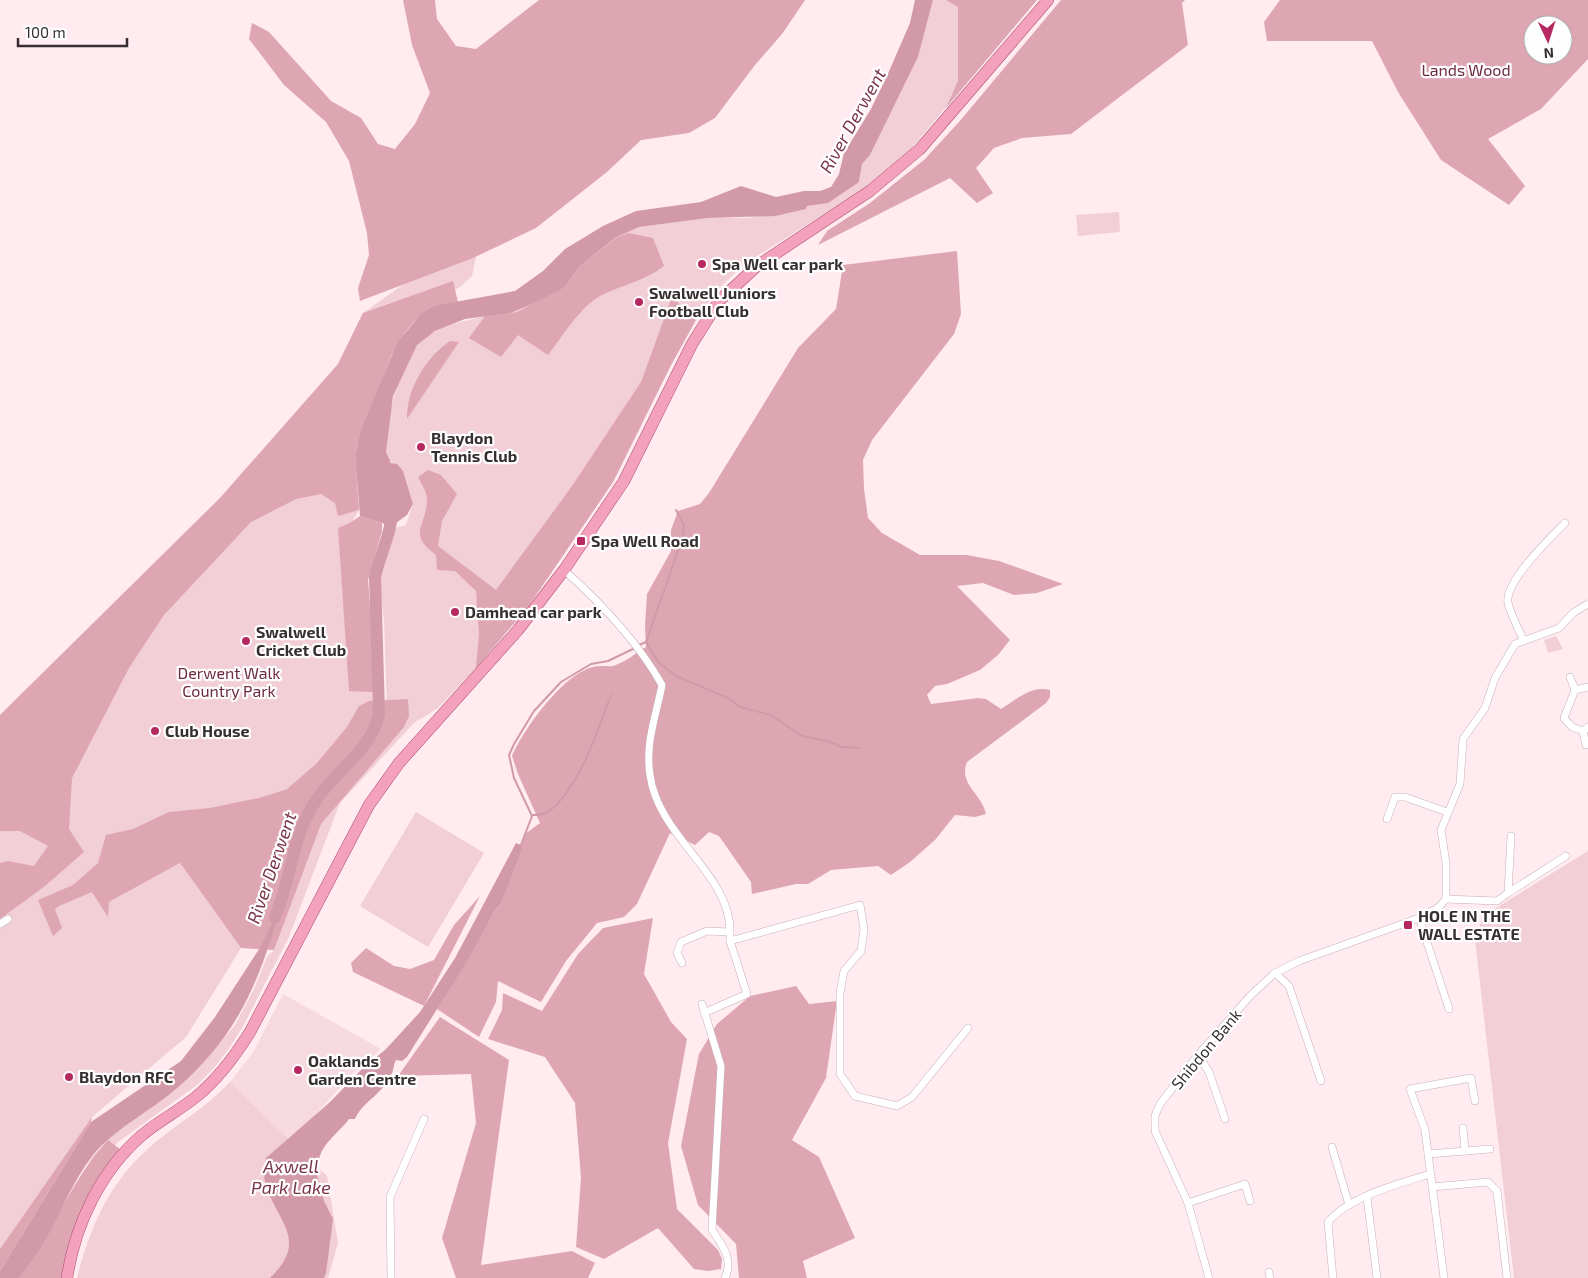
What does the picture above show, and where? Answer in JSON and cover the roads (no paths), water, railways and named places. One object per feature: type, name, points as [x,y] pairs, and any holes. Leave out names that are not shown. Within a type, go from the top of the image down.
[{"type":"main road","points":[[66,1278],[76,1238],[85,1214],[113,1168],[141,1136],[206,1088],[237,1053],[250,1032],[357,824],[384,783],[518,630],[564,570],[624,481],[692,344],[719,301],[757,266],[846,208],[896,171],[920,148],[1048,0]]},
{"type":"street","points":[[1523,639],[1508,602],[1510,590],[1534,554],[1565,523]]},
{"type":"street","points":[[564,570],[586,589],[629,638],[662,685],[647,750],[650,777],[656,802],[670,826],[694,854],[723,898],[731,918],[730,941],[747,994],[704,1013]]},
{"type":"street","points":[[1566,856],[1496,901],[1446,898],[1446,863],[1441,830],[1460,784],[1463,739],[1485,708],[1495,678],[1510,650],[1523,639],[1559,628],[1573,612],[1588,604]]},
{"type":"street","points":[[1570,677],[1575,690],[1564,718],[1572,727],[1586,729],[1586,745]]},
{"type":"street","points":[[1575,690],[1588,687]]},
{"type":"street","points":[[1387,819],[1395,798],[1405,797],[1447,812]]},
{"type":"street","points":[[1508,893],[1511,836]]},
{"type":"street","name":"Shibdon Bank","points":[[1210,1278],[1188,1202],[1155,1131],[1155,1116],[1160,1104],[1198,1055],[1251,995],[1275,973],[1299,961],[1419,918],[1439,908],[1446,898]]},
{"type":"street","points":[[730,941],[860,905],[864,929],[861,951],[844,970],[840,993],[840,1074],[855,1096],[897,1106],[912,1097],[968,1028]]},
{"type":"street","points":[[0,924],[8,918]]},
{"type":"street","points":[[1419,918],[1449,1009]]},
{"type":"street","points":[[682,963],[677,952],[681,942],[707,931],[730,932]]},
{"type":"street","points":[[1275,973],[1289,986],[1321,1080]]},
{"type":"street","points":[[702,1004],[721,1066],[712,1230],[726,1251],[729,1262],[725,1278]]},
{"type":"street","points":[[1198,1055],[1210,1072],[1225,1118]]},
{"type":"street","points":[[1444,1278],[1425,1130],[1410,1089],[1471,1078],[1475,1101]]},
{"type":"street","points":[[391,1278],[390,1197],[424,1119]]},
{"type":"street","points":[[1462,1128],[1465,1151]]},
{"type":"street","points":[[1332,1146],[1349,1205]]},
{"type":"street","points":[[1428,1154],[1490,1149]]},
{"type":"street","points":[[1333,1278],[1328,1222],[1336,1212],[1397,1184],[1430,1174]]},
{"type":"street","points":[[1432,1187],[1488,1182],[1494,1186],[1497,1191],[1507,1278]]},
{"type":"street","points":[[1188,1202],[1245,1184],[1250,1201]]},
{"type":"street","points":[[1367,1197],[1377,1278]]},
{"type":"water","points":[[915,0],[933,0],[918,57],[870,155],[862,164],[859,182],[828,203],[807,206],[806,209],[775,216],[708,218],[639,227],[615,238],[579,267],[564,288],[535,303],[510,313],[465,319],[435,331],[417,345],[393,396],[386,452],[391,463],[397,464],[403,471],[413,504],[407,515],[388,529],[385,524],[360,516],[355,455],[361,430],[397,343],[421,314],[432,307],[444,304],[515,291],[543,271],[565,249],[603,226],[636,211],[701,202],[741,186],[776,197],[804,191],[820,191],[831,187],[839,174],[844,153],[871,109],[887,76],[910,23]]},
{"type":"water","name":"Axwell Park Lake","points":[[516,843],[521,845],[522,848],[501,904],[495,910],[466,963],[407,1057],[402,1061],[396,1060],[388,1081],[363,1107],[355,1119],[349,1119],[330,1140],[322,1150],[318,1164],[314,1164],[324,1201],[333,1219],[324,1278],[270,1278],[282,1264],[288,1252],[289,1241],[287,1230],[265,1181],[266,1158],[330,1102],[361,1070],[386,1049],[420,1012],[455,958]]},
{"type":"water","points":[[282,902],[265,957],[255,981],[231,1027],[216,1048],[198,1069],[176,1089],[102,1145],[93,1155],[72,1187],[43,1244],[19,1278],[0,1278],[0,1271],[91,1122],[181,1061],[215,1017],[261,946]]},
{"type":"waterway","points":[[639,645],[646,642],[683,537],[684,525],[676,510]]},
{"type":"waterway","name":"River Derwent","points":[[275,917],[281,902],[297,841],[309,813],[325,788],[369,739],[379,714],[375,577],[388,534],[391,513]]},
{"type":"waterway","points":[[646,642],[659,663],[676,676],[728,698],[740,707],[771,715],[802,736],[827,741],[842,747],[860,748]]},
{"type":"waterway","points":[[521,845],[532,816],[514,778],[509,755],[514,744],[534,711],[561,682],[591,664],[608,661],[635,648]]},
{"type":"waterway","points":[[533,815],[548,812],[569,789],[586,758],[611,695]]},
{"type":"place","name":"Spa Well car park","points":[[702,264]]},
{"type":"place","name":"Swalwell Juniors Football Club","points":[[639,302]]},
{"type":"place","name":"Blaydon Tennis Club","points":[[421,447]]},
{"type":"place","name":"Spa Well Road","points":[[581,541]]},
{"type":"place","name":"Damhead car park","points":[[455,612]]},
{"type":"place","name":"Swalwell Cricket Club","points":[[246,641]]},
{"type":"place","name":"Club House","points":[[155,731]]},
{"type":"place","name":"HOLE IN THE WALL ESTATE","points":[[1408,925]]},
{"type":"place","name":"Oaklands Garden Centre","points":[[298,1070]]},
{"type":"place","name":"Blaydon RFC","points":[[69,1077]]},
{"type":"park label","name":"Lands Wood","points":[[1466,70]]},
{"type":"park label","name":"Derwent Walk Country Park","points":[[229,682]]}]
